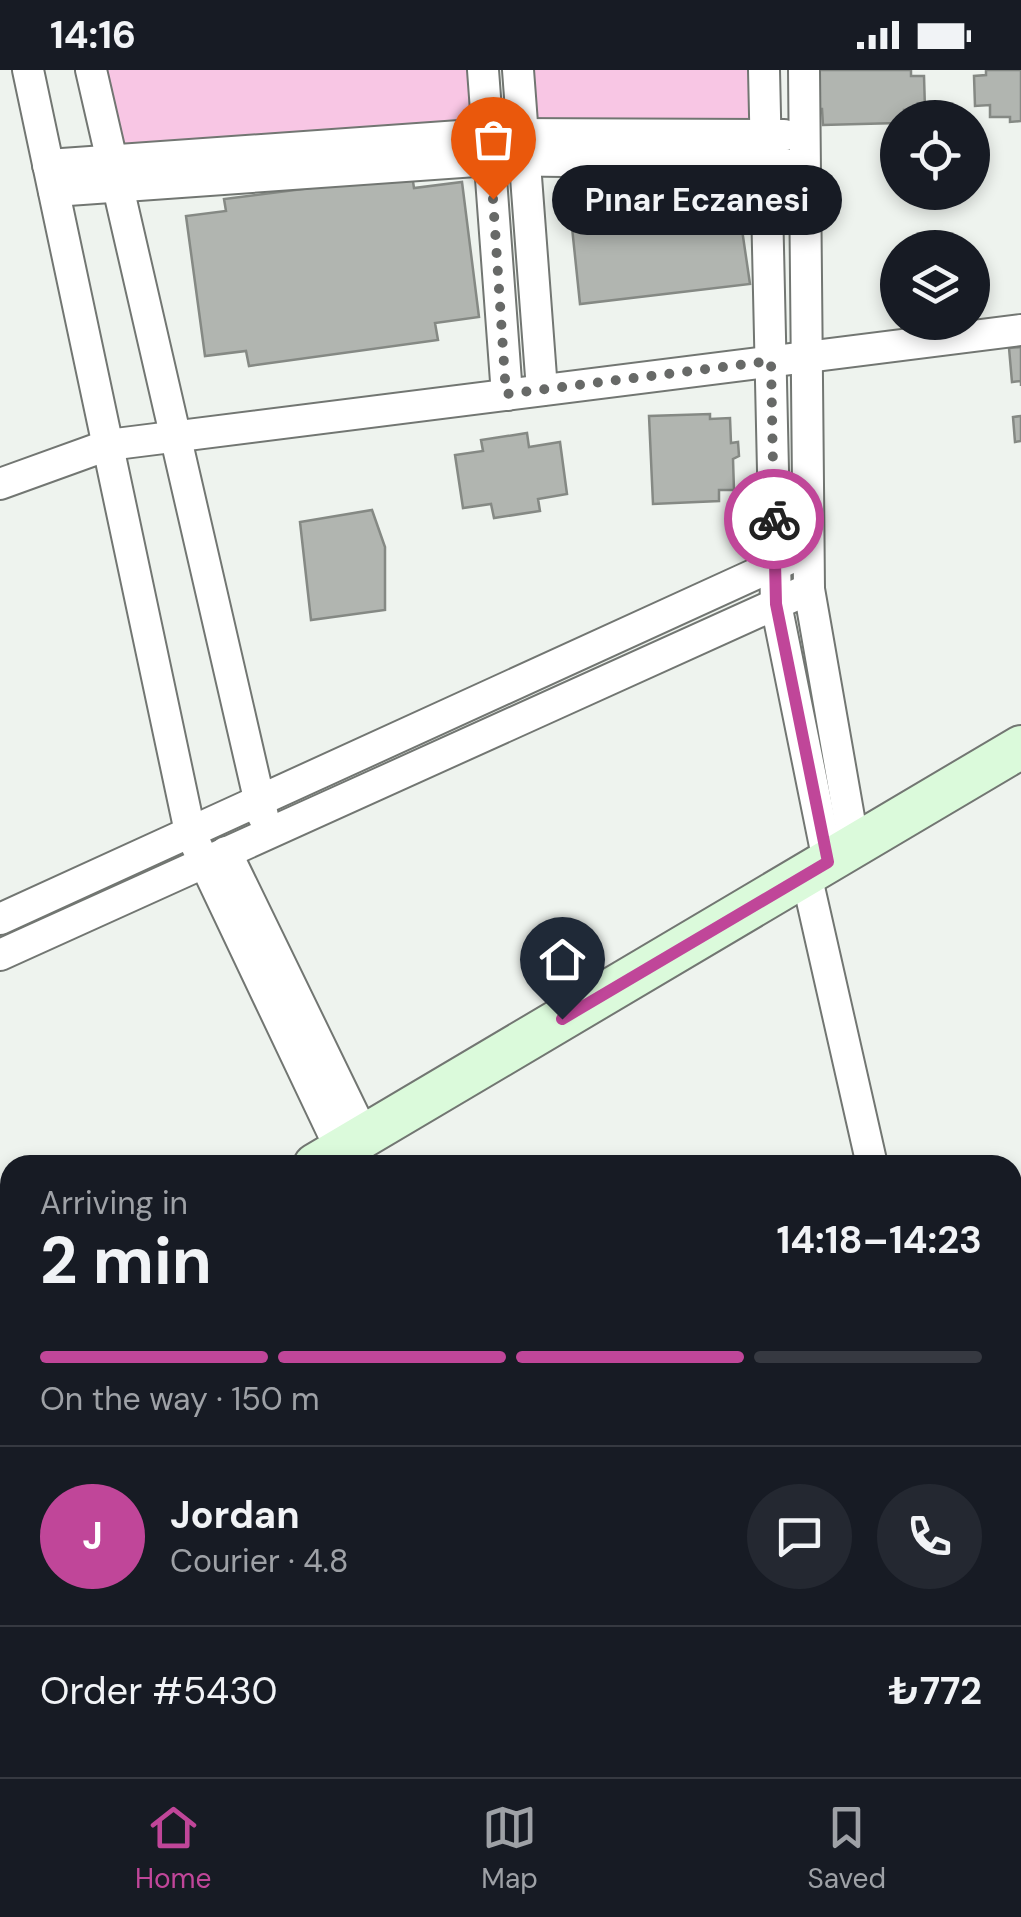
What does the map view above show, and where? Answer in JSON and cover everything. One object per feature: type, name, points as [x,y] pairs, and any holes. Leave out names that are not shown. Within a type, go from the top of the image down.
[{"type":"main road","points":[[340,1150],[829,860],[1009,764]]},
{"type":"street","points":[[28,70],[190,832],[215,857],[340,1150]]},
{"type":"street","points":[[91,70],[267,834]]},
{"type":"street","points":[[484,70],[506,394]]},
{"type":"street","points":[[518,70],[542,390]]},
{"type":"street","points":[[764,70],[776,604],[829,860],[871,1155]]},
{"type":"street","points":[[804,70],[809,589],[829,860]]},
{"type":"street","points":[[51,178],[489,147],[805,149]]},
{"type":"street","points":[[0,484],[108,445],[1021,330]]},
{"type":"street","points":[[0,919],[808,550]]},
{"type":"street","points":[[0,955],[809,589]]},
{"type":"shaded area","points":[[107,70],[475,70],[480,124],[124,153]]},
{"type":"shaded area","points":[[527,70],[748,70],[748,121],[530,119]]},
{"type":"building","points":[[808,70],[911,70],[911,76],[924,76],[925,100],[880,100],[880,123],[823,125],[822,109],[809,109]]},
{"type":"building","points":[[986,70],[1021,70],[1021,121],[990,117],[990,100],[975,100],[974,76],[986,75]]},
{"type":"building","points":[[412,175],[414,188],[462,182],[479,317],[435,323],[438,340],[249,366],[246,351],[205,356],[186,216],[226,211],[224,199]]},
{"type":"building","points":[[734,175],[750,284],[580,304],[568,189]]},
{"type":"building","points":[[1021,347],[1021,381],[1012,382],[1009,348]]},
{"type":"building","points":[[710,414],[710,419],[730,418],[731,443],[738,442],[739,456],[733,459],[734,490],[719,490],[719,501],[653,504],[649,416]]},
{"type":"building","points":[[1021,416],[1021,441],[1015,442],[1013,417]]},
{"type":"building","points":[[527,433],[529,447],[560,442],[567,494],[538,499],[540,511],[494,518],[491,504],[463,508],[455,455],[483,451],[481,440]]},
{"type":"building","points":[[372,510],[385,547],[385,610],[311,620],[300,522]]},
{"type":"way so far","points":[[493,199],[506,394],[771,361],[774,519]]},
{"type":"place","name":"Pınar Eczanesi","points":[[493,199]]},
{"type":"route","points":[[562,1019],[828,862],[776,604],[774,519]]}]
